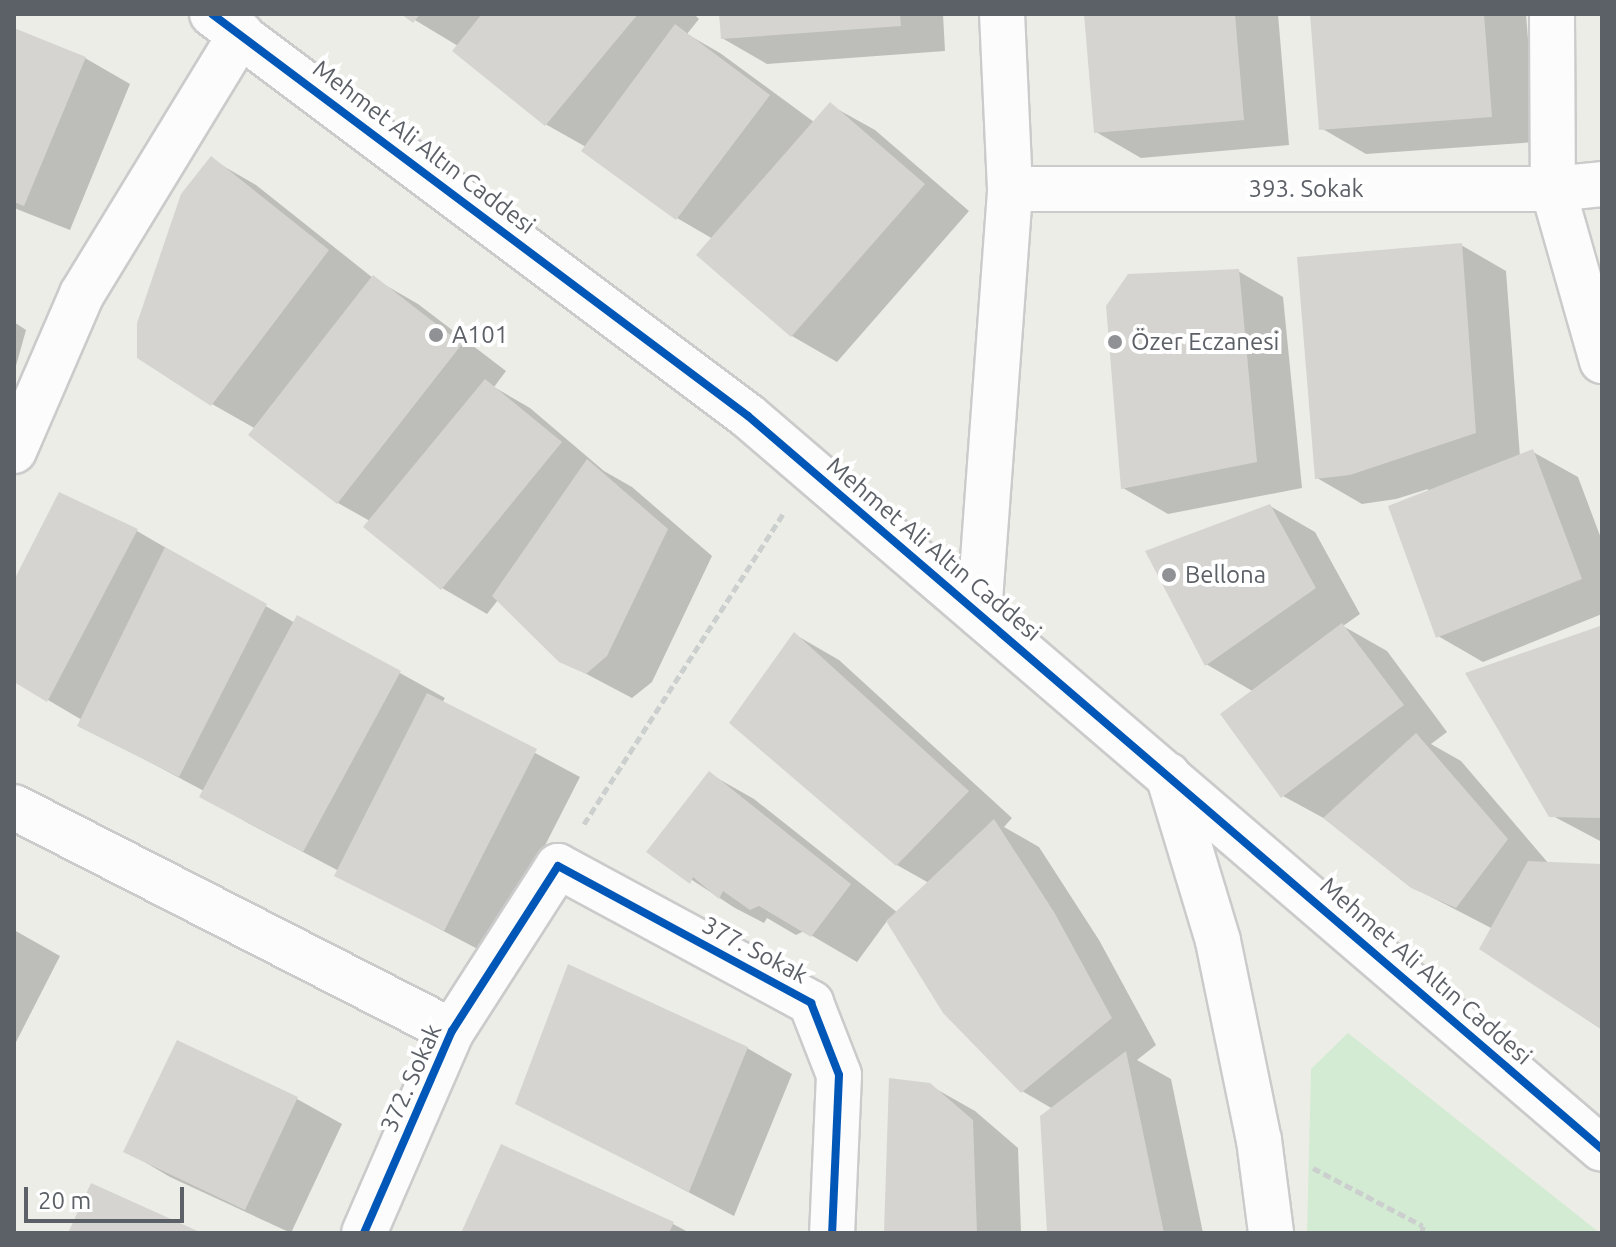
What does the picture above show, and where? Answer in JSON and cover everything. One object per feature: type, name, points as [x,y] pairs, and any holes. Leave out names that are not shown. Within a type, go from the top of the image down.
[{"type":"street","points":[[979,614],[1010,189],[1002,14]]},
{"type":"street","points":[[1552,14],[1553,189],[1602,361]]},
{"type":"street","points":[[14,451],[82,294],[226,24]]},
{"type":"street","name":"Mehmet Ali Altın Caddesi","points":[[226,24],[748,416],[1602,1149]]},
{"type":"street","name":"393. Sokak","points":[[1010,189],[1553,189],[1602,184]]},
{"type":"street","points":[[1168,775],[1218,941],[1259,1140],[1271,1233]]},
{"type":"street","points":[[14,807],[452,1031]]},
{"type":"street","name":"372. Sokak","points":[[364,1233],[452,1031],[558,866]]},
{"type":"street","name":"377. Sokak","points":[[558,866],[811,1003],[839,1075],[832,1233]]},
{"type":"path","points":[[558,866],[811,470]]},
{"type":"path","points":[[1259,1140],[1423,1226],[1422,1233]]},
{"type":"green space","points":[[1348,1033],[1600,1233],[1307,1233],[1311,1069]]},
{"type":"building","points":[[401,14],[420,14],[413,23]]},
{"type":"building","points":[[482,14],[638,14],[545,126],[452,51]]},
{"type":"building","points":[[719,14],[900,14],[901,26],[721,39]]},
{"type":"building","points":[[1084,14],[1235,14],[1244,120],[1094,133]]},
{"type":"building","points":[[1310,14],[1484,14],[1492,117],[1319,130]]},
{"type":"building","points":[[675,24],[770,95],[676,220],[581,151]]},
{"type":"building","points":[[14,28],[86,57],[24,206],[14,202]]},
{"type":"building","points":[[830,102],[925,184],[791,337],[696,255]]},
{"type":"building","points":[[211,156],[329,250],[211,406],[137,358],[137,323],[181,194]]},
{"type":"building","points":[[1462,243],[1476,433],[1350,475],[1315,479],[1297,257]]},
{"type":"building","points":[[1239,269],[1257,462],[1121,489],[1106,306],[1128,274]]},
{"type":"building","points":[[373,275],[462,344],[337,504],[248,435]]},
{"type":"building","points":[[485,379],[562,442],[441,590],[363,527]]},
{"type":"building","points":[[1533,449],[1582,579],[1436,638],[1388,506]]},
{"type":"building","points":[[587,459],[668,529],[607,656],[586,674],[559,662],[492,596]]},
{"type":"building","points":[[59,492],[138,529],[47,702],[14,682],[14,580]]},
{"type":"building","points":[[1270,504],[1316,588],[1205,666],[1145,551]]},
{"type":"building","points":[[165,547],[267,604],[179,777],[77,726]]},
{"type":"building","points":[[297,615],[401,671],[303,852],[199,797]]},
{"type":"building","points":[[1342,623],[1404,705],[1281,798],[1220,714]]},
{"type":"building","points":[[1600,626],[1602,818],[1549,817],[1465,673]]},
{"type":"building","points":[[794,632],[969,791],[896,866],[729,723]]},
{"type":"building","points":[[427,693],[537,749],[444,931],[334,876]]},
{"type":"building","points":[[1416,733],[1508,839],[1456,908],[1411,888],[1323,818]]},
{"type":"building","points":[[709,771],[851,884],[811,937],[759,906],[750,910],[723,891],[719,899],[693,877],[690,884],[646,852]]},
{"type":"building","points":[[994,819],[1054,912],[1112,1018],[1021,1093],[943,1013],[886,921]]},
{"type":"building","points":[[1528,861],[1602,864],[1602,1030],[1479,949]]},
{"type":"building","points":[[568,964],[748,1047],[689,1192],[515,1104]]},
{"type":"building","points":[[177,1040],[298,1097],[245,1210],[123,1152]]},
{"type":"building","points":[[1126,1051],[1164,1233],[1047,1233],[1040,1116]]},
{"type":"building","points":[[889,1078],[930,1083],[973,1120],[977,1233],[884,1233]]},
{"type":"building","points":[[501,1144],[674,1222],[669,1233],[461,1233]]},
{"type":"building","points":[[91,1183],[202,1233],[68,1233]]},
{"type":"cycle path","points":[[212,14],[748,416],[1602,1149]]},
{"type":"cycle path","points":[[364,1233],[452,1031],[558,866],[811,1003],[839,1075],[832,1233]]},
{"type":"place","name":"A101","points":[[436,335]]},
{"type":"place","name":"Özer Eczanesi","points":[[1115,342]]},
{"type":"place","name":"Bellona","points":[[1169,575]]}]
